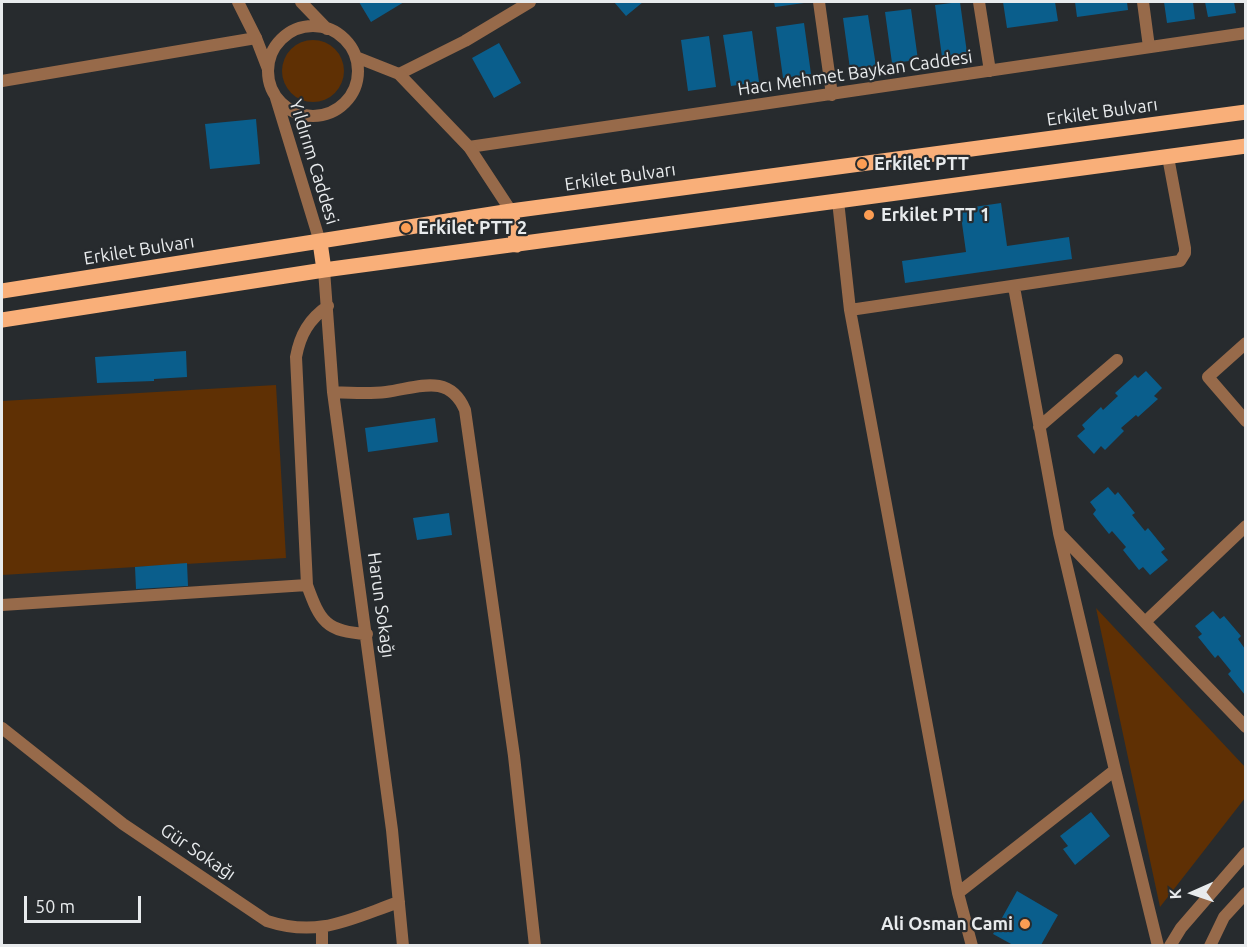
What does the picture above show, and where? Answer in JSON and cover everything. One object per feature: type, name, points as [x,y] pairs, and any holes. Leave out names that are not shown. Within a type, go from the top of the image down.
[{"type":"main road","name":"Erkilet Bulvarı","points":[[2,291],[511,211],[1245,112]]},
{"type":"main road","points":[[2,320],[324,270],[1245,146]]},
{"type":"main road","points":[[511,211],[517,245]]},
{"type":"main road","points":[[320,242],[324,270]]},
{"type":"street","points":[[238,2],[269,71]]},
{"type":"street","points":[[301,2],[327,29]]},
{"type":"street","points":[[399,74],[465,41],[530,2]]},
{"type":"street","points":[[819,2],[832,95]]},
{"type":"street","points":[[979,2],[990,71]]},
{"type":"street","points":[[1143,2],[1149,47]]},
{"type":"street","points":[[316,26],[343,37],[351,46],[356,57],[358,69],[356,87],[346,102],[332,112],[320,116],[302,115],[286,107],[274,94],[269,71],[272,53],[287,35],[304,27],[316,26]]},
{"type":"street","name":"Hacı Mehmet Baykan Caddesi","points":[[469,147],[1245,33]]},
{"type":"street","points":[[2,81],[256,38]]},
{"type":"street","points":[[356,57],[399,74],[469,147],[511,211]]},
{"type":"street","name":"Yıldırım Caddesi","points":[[274,94],[320,242]]},
{"type":"street","points":[[850,310],[1180,261],[1185,248],[1168,157]]},
{"type":"street","points":[[838,201],[850,310],[958,893],[972,945]]},
{"type":"street","name":"Harun Sokağı","points":[[324,270],[333,392],[392,830],[403,945]]},
{"type":"street","points":[[1014,286],[1059,533],[1158,945]]},
{"type":"street","points":[[328,306],[311,320],[304,330],[296,357],[307,585],[317,611],[324,621],[341,632],[367,634]]},
{"type":"street","points":[[1245,343],[1208,377],[1245,421]]},
{"type":"street","points":[[1039,427],[1117,360]]},
{"type":"street","points":[[333,392],[384,392],[432,385],[452,392],[458,397],[465,410],[514,756],[535,945]]},
{"type":"street","points":[[1145,622],[1245,526]]},
{"type":"street","points":[[1059,533],[1243,720]]},
{"type":"street","points":[[2,605],[307,585]]},
{"type":"street","name":"Gür Sokağı","points":[[2,728],[123,824],[267,921],[292,927],[322,928],[355,920],[399,903]]},
{"type":"street","points":[[958,893],[1115,770]]},
{"type":"street","points":[[1170,945],[1197,908],[1245,853]]},
{"type":"street","points":[[1210,945],[1224,917],[1245,893]]},
{"type":"street","points":[[322,928],[322,945]]},
{"type":"shaded area","points":[[313,40],[330,45],[335,49],[339,54],[344,71],[339,88],[335,93],[330,97],[313,102],[296,97],[291,93],[287,88],[282,71],[287,54],[291,49],[296,45]]},
{"type":"shaded area","points":[[276,385],[286,558],[2,575],[2,401]]},
{"type":"shaded area","points":[[1096,608],[1245,767],[1245,798],[1160,907]]},
{"type":"building","points":[[359,2],[404,2],[371,22]]},
{"type":"building","points":[[614,2],[643,2],[626,16]]},
{"type":"building","points":[[774,2],[804,2],[804,3],[775,7]]},
{"type":"building","points":[[960,2],[967,53],[942,57],[935,5]]},
{"type":"building","points":[[1003,2],[1055,2],[1058,21],[1007,28]]},
{"type":"building","points":[[1075,2],[1127,2],[1128,10],[1077,17]]},
{"type":"building","points":[[1164,2],[1193,2],[1195,19],[1167,23]]},
{"type":"building","points":[[1205,2],[1234,2],[1236,13],[1208,17]]},
{"type":"building","points":[[911,9],[918,60],[892,63],[885,12]]},
{"type":"building","points":[[868,15],[876,66],[850,69],[843,18]]},
{"type":"building","points":[[804,23],[811,74],[783,78],[776,27]]},
{"type":"building","points":[[752,31],[759,82],[731,86],[723,35]]},
{"type":"building","points":[[709,36],[716,87],[688,91],[681,40]]},
{"type":"building","points":[[499,43],[521,83],[494,98],[472,58]]},
{"type":"building","points":[[256,119],[260,164],[210,169],[205,124]]},
{"type":"building","points":[[1001,203],[1007,246],[1069,237],[1072,259],[905,283],[902,261],[966,252],[960,209]]},
{"type":"building","points":[[186,351],[187,377],[97,383],[95,357]]},
{"type":"building","points":[[1146,371],[1162,388],[1154,396],[1158,399],[1138,417],[1136,415],[1121,428],[1124,431],[1105,450],[1101,446],[1094,454],[1077,436],[1085,429],[1082,425],[1101,407],[1103,410],[1118,396],[1115,393],[1135,375],[1138,378]]},
{"type":"building","points":[[435,418],[438,442],[368,452],[365,428]]},
{"type":"building","points":[[1108,487],[1115,495],[1118,492],[1135,513],[1132,515],[1145,531],[1148,528],[1165,549],[1161,552],[1168,560],[1150,575],[1143,567],[1139,570],[1123,550],[1126,547],[1112,531],[1109,534],[1093,514],[1096,510],[1090,502]]},
{"type":"building","points":[[449,513],[452,535],[417,540],[413,518]]},
{"type":"building","points":[[187,563],[188,586],[136,589],[135,567]]},
{"type":"building","points":[[1213,611],[1220,619],[1224,616],[1241,636],[1238,639],[1245,649],[1245,695],[1228,674],[1231,671],[1218,655],[1215,658],[1198,637],[1202,634],[1195,626]]},
{"type":"building","points":[[1091,812],[1110,836],[1075,865],[1063,849],[1068,846],[1060,836]]},
{"type":"building","name":"Ali Osman Cami","points":[[1017,891],[1058,915],[1041,945],[1013,945],[993,934]]},
{"type":"place","name":"Erkilet PTT","points":[[862,164]]},
{"type":"place","name":"Erkilet PTT 1","points":[[869,215]]},
{"type":"place","name":"Erkilet PTT 2","points":[[406,228]]},
{"type":"place","name":"Ali Osman Cami","points":[[1025,924]]}]
